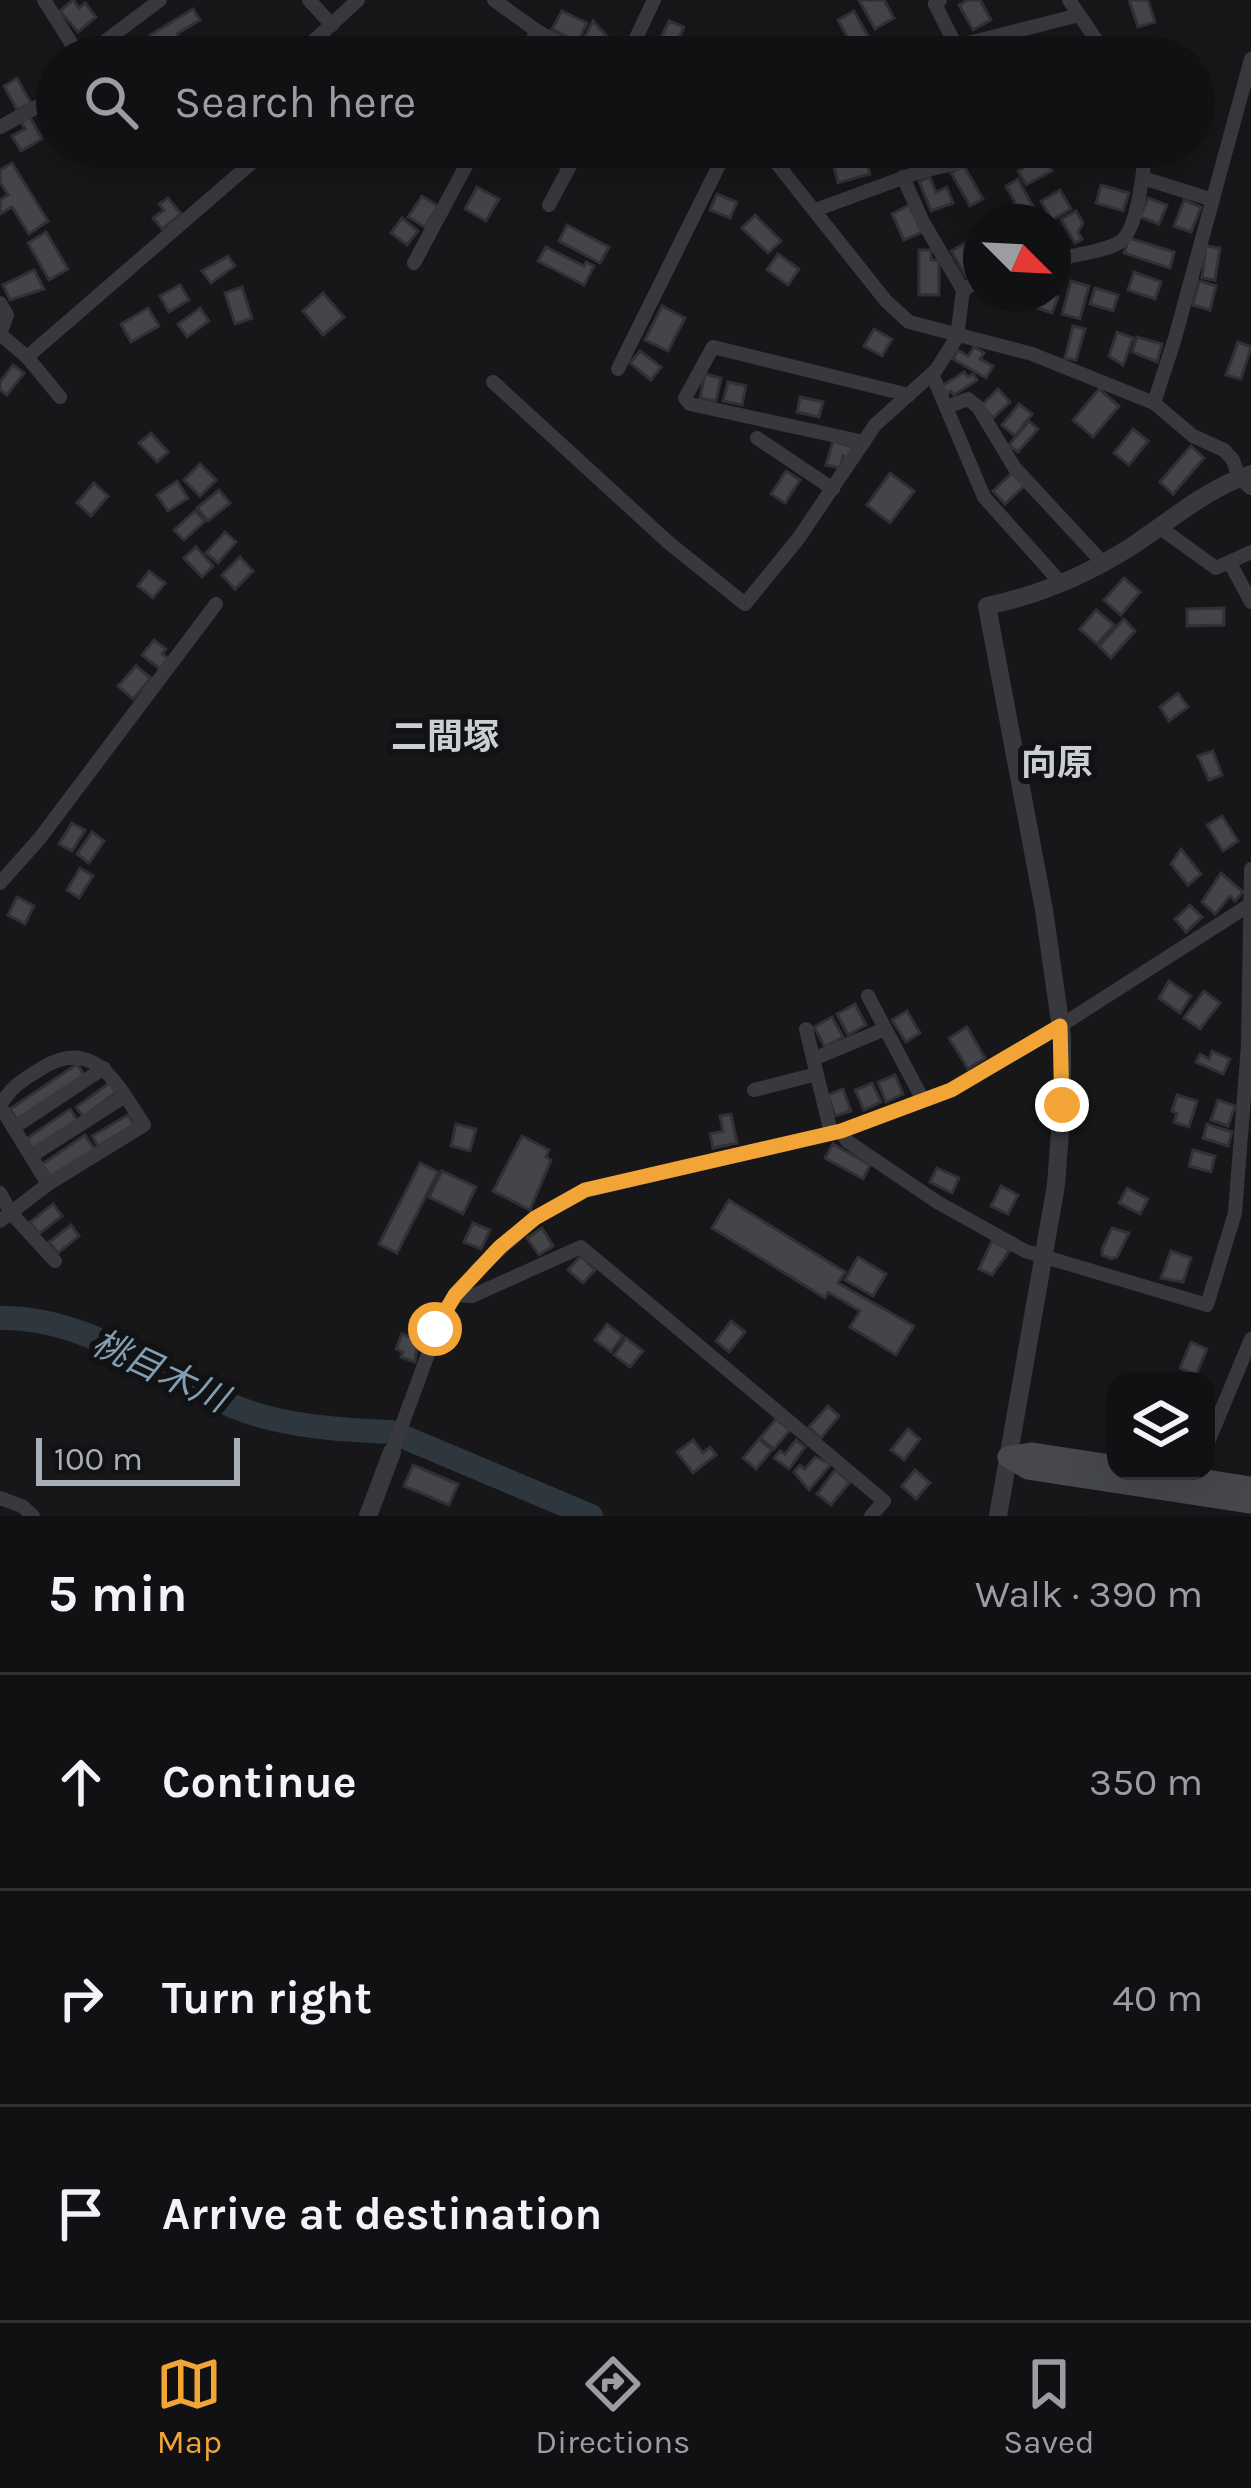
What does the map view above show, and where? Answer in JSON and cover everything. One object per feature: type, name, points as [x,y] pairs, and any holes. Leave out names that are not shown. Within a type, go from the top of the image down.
[{"type":"main road","points":[[1009,1457],[1031,1454],[1107,1465]]},
{"type":"main road","points":[[1009,1457],[1028,1469],[1251,1503]]},
{"type":"main road","points":[[1215,1479],[1251,1487]]},
{"type":"street","points":[[44,0],[68,36]]},
{"type":"street","points":[[111,36],[160,0]]},
{"type":"street","points":[[309,0],[332,25]]},
{"type":"street","points":[[320,36],[358,0]]},
{"type":"street","points":[[494,0],[547,36]]},
{"type":"street","points":[[637,36],[654,0]]},
{"type":"street","points":[[940,0],[935,4],[938,15],[950,36]]},
{"type":"street","points":[[1069,0],[1094,36]]},
{"type":"street","points":[[996,36],[1079,15]]},
{"type":"street","points":[[534,36],[537,31]]},
{"type":"street","points":[[1154,403],[1251,59]]},
{"type":"street","points":[[0,127],[36,107]]},
{"type":"street","points":[[27,357],[251,168]]},
{"type":"street","points":[[414,263],[465,168]]},
{"type":"street","points":[[549,205],[569,168]]},
{"type":"street","points":[[618,369],[718,168]]},
{"type":"street","points":[[781,168],[886,301],[909,322],[1032,354],[1154,403],[1193,436],[1224,450],[1247,480],[1061,584],[987,606],[1044,910],[1060,1026],[1062,1105],[1044,1258],[998,1516]]},
{"type":"street","points":[[815,210],[943,168]]},
{"type":"street","points":[[1071,255],[1119,242],[1130,231],[1143,168]]},
{"type":"street","points":[[494,382],[669,543],[745,604],[833,489],[875,425],[932,374],[956,337],[963,290],[903,178]]},
{"type":"street","points":[[1142,178],[1213,200]]},
{"type":"street","points":[[0,303],[7,315],[0,334],[27,357],[60,397]]},
{"type":"street","points":[[864,442],[690,404],[685,398],[713,347],[909,395]]},
{"type":"street","points":[[932,374],[984,497],[1061,584]]},
{"type":"street","points":[[946,407],[968,399],[978,407],[1014,467],[1103,562]]},
{"type":"street","points":[[758,438],[833,489]]},
{"type":"street","points":[[1159,527],[1216,568],[1251,552]]},
{"type":"street","points":[[1230,563],[1251,602]]},
{"type":"street","points":[[0,883],[40,838],[216,604]]},
{"type":"street","points":[[806,1029],[836,1132],[847,1141],[938,1202],[1044,1258],[1093,1268],[1207,1305],[1235,1213],[1248,1045],[1251,869]]},
{"type":"street","points":[[368,1516],[435,1329],[455,1295],[535,1218],[585,1190],[836,1132],[951,1090],[1251,904]]},
{"type":"street","points":[[868,996],[923,1100]]},
{"type":"street","points":[[754,1090],[815,1067],[885,1029]]},
{"type":"street","points":[[6,1217],[48,1184],[144,1125],[104,1068],[82,1057],[63,1058],[10,1088],[0,1106],[48,1184]]},
{"type":"street","points":[[14,1128],[104,1068]]},
{"type":"street","points":[[31,1156],[125,1096]]},
{"type":"street","points":[[0,1193],[6,1217],[55,1261]]},
{"type":"street","points":[[455,1295],[472,1296],[581,1246],[884,1501],[871,1516]]},
{"type":"street","points":[[1215,1425],[1251,1339]]},
{"type":"street","points":[[0,1498],[22,1506],[32,1516]]},
{"type":"building","points":[[73,0],[79,8],[85,3],[96,17],[78,32],[60,11]]},
{"type":"building","points":[[859,0],[884,0],[894,18],[875,29]]},
{"type":"building","points":[[980,0],[991,20],[973,30],[959,5]]},
{"type":"building","points":[[1129,0],[1148,0],[1155,22],[1138,27]]},
{"type":"building","points":[[193,9],[200,20],[178,36],[150,35]]},
{"type":"building","points":[[562,11],[587,23],[581,36],[552,29]]},
{"type":"building","points":[[854,11],[868,36],[847,36],[838,20]]},
{"type":"building","points":[[593,21],[607,36],[585,36]]},
{"type":"building","points":[[669,21],[684,27],[680,36],[662,36]]},
{"type":"building","points":[[17,78],[31,103],[17,110],[4,86]]},
{"type":"building","points":[[30,117],[36,142],[21,151],[12,136],[25,129],[21,122]]},
{"type":"building","points":[[12,163],[48,221],[29,234],[12,207],[0,214],[0,200],[8,195],[0,182],[0,170]]},
{"type":"building","points":[[834,168],[868,168],[870,174],[838,183]]},
{"type":"building","points":[[960,168],[965,168],[983,199],[969,204],[951,173]]},
{"type":"building","points":[[1050,168],[1052,171],[1026,185],[1018,171]]},
{"type":"building","points":[[930,177],[936,192],[947,187],[953,203],[931,211],[919,181]]},
{"type":"building","points":[[1018,179],[1032,204],[1016,204],[1006,186]]},
{"type":"building","points":[[1101,185],[1129,193],[1123,211],[1096,203]]},
{"type":"building","points":[[477,187],[499,199],[486,221],[465,209]]},
{"type":"building","points":[[1060,190],[1068,204],[1043,204]]},
{"type":"building","points":[[717,194],[737,202],[730,218],[710,210]]},
{"type":"building","points":[[422,196],[438,206],[425,227],[408,217]]},
{"type":"building","points":[[168,198],[181,214],[162,229],[153,218],[164,210],[159,204]]},
{"type":"building","points":[[1148,198],[1167,205],[1159,224],[1140,217]]},
{"type":"building","points":[[1184,200],[1201,207],[1191,232],[1174,226]]},
{"type":"building","points":[[909,205],[922,232],[904,240],[892,214]]},
{"type":"building","points":[[1076,211],[1083,223],[1078,232],[1082,239],[1075,243],[1071,236],[1071,214]]},
{"type":"building","points":[[755,215],[781,241],[768,253],[742,228]]},
{"type":"building","points":[[402,218],[418,231],[407,245],[391,233]]},
{"type":"building","points":[[567,225],[609,247],[600,263],[559,241]]},
{"type":"building","points":[[46,232],[68,269],[49,280],[28,243]]},
{"type":"building","points":[[1129,238],[1174,252],[1170,268],[1124,253]]},
{"type":"building","points":[[963,244],[963,272],[951,251]]},
{"type":"building","points":[[1206,246],[1220,248],[1215,280],[1202,278]]},
{"type":"building","points":[[546,247],[584,266],[586,262],[594,266],[584,285],[538,261]]},
{"type":"building","points":[[919,250],[931,250],[931,260],[939,260],[939,295],[919,295]]},
{"type":"building","points":[[778,254],[799,269],[788,285],[767,270]]},
{"type":"building","points":[[228,256],[235,266],[211,283],[202,271]]},
{"type":"building","points":[[34,270],[44,289],[10,300],[3,285]]},
{"type":"building","points":[[1134,272],[1161,282],[1155,299],[1128,290]]},
{"type":"building","points":[[1071,281],[1089,286],[1080,319],[1062,314],[1071,312]]},
{"type":"building","points":[[1199,281],[1216,286],[1210,310],[1193,305]]},
{"type":"building","points":[[180,285],[189,300],[169,312],[160,296]]},
{"type":"building","points":[[242,287],[252,318],[235,324],[225,293]]},
{"type":"building","points":[[1095,288],[1118,295],[1113,311],[1090,304]]},
{"type":"building","points":[[323,293],[344,317],[323,335],[303,311]]},
{"type":"building","points":[[662,306],[685,318],[668,351],[645,340]]},
{"type":"building","points":[[148,308],[159,326],[131,342],[121,324]]},
{"type":"building","points":[[200,308],[209,321],[187,337],[178,324]]},
{"type":"building","points":[[1073,326],[1085,329],[1076,360],[1065,358]]},
{"type":"building","points":[[874,329],[892,339],[882,356],[864,346]]},
{"type":"building","points":[[1117,332],[1133,338],[1123,365],[1109,356]]},
{"type":"building","points":[[1137,337],[1162,344],[1157,362],[1132,352]]},
{"type":"building","points":[[1238,342],[1251,347],[1241,379],[1226,375]]},
{"type":"building","points":[[974,347],[984,353],[980,359],[993,366],[986,378],[953,359],[958,350],[968,356]]},
{"type":"building","points":[[640,351],[661,367],[651,380],[630,363]]},
{"type":"building","points":[[13,365],[24,373],[7,395],[0,390],[0,382]]},
{"type":"building","points":[[964,372],[977,380],[954,395],[947,394],[942,386]]},
{"type":"building","points":[[705,374],[721,378],[716,401],[700,398]]},
{"type":"building","points":[[728,382],[746,386],[742,405],[723,401]]},
{"type":"building","points":[[998,389],[1010,402],[993,418],[982,405]]},
{"type":"building","points":[[1099,389],[1119,406],[1093,437],[1073,420]]},
{"type":"building","points":[[800,397],[823,402],[819,417],[797,412]]},
{"type":"building","points":[[1019,404],[1032,414],[1015,436],[1002,425]]},
{"type":"building","points":[[1029,421],[1038,429],[1018,452],[1009,445]]},
{"type":"building","points":[[1133,429],[1148,441],[1129,465],[1114,453]]},
{"type":"building","points":[[151,433],[168,452],[157,462],[139,443]]},
{"type":"building","points":[[833,441],[853,447],[849,458],[843,456],[840,468],[826,465]]},
{"type":"building","points":[[1191,446],[1204,458],[1173,494],[1160,482]]},
{"type":"building","points":[[200,464],[216,480],[200,496],[184,480]]},
{"type":"building","points":[[786,471],[800,480],[785,503],[771,494]]},
{"type":"building","points":[[890,473],[914,491],[890,523],[867,505]]},
{"type":"building","points":[[1012,473],[1024,486],[1005,504],[993,491]]},
{"type":"building","points":[[177,481],[188,498],[168,511],[157,495]]},
{"type":"building","points":[[94,483],[108,496],[91,516],[77,503]]},
{"type":"building","points":[[219,490],[230,503],[208,521],[197,508]]},
{"type":"building","points":[[195,511],[205,521],[184,540],[174,530]]},
{"type":"building","points":[[225,532],[236,542],[218,563],[206,553]]},
{"type":"building","points":[[196,547],[213,566],[202,577],[184,558]]},
{"type":"building","points":[[240,557],[253,571],[235,589],[222,575]]},
{"type":"building","points":[[149,571],[165,583],[153,598],[138,586]]},
{"type":"building","points":[[1124,578],[1140,592],[1121,615],[1104,600]]},
{"type":"building","points":[[1224,608],[1224,625],[1187,626],[1187,609]]},
{"type":"building","points":[[1096,610],[1114,625],[1097,644],[1080,629]]},
{"type":"building","points":[[1124,619],[1135,631],[1111,658],[1099,646]]},
{"type":"building","points":[[154,640],[166,649],[162,654],[168,658],[160,669],[142,655]]},
{"type":"building","points":[[136,666],[151,678],[133,699],[118,686]]},
{"type":"building","points":[[1178,693],[1188,707],[1169,721],[1160,707]]},
{"type":"building","points":[[1213,751],[1222,775],[1209,780],[1198,756]]},
{"type":"building","points":[[1222,816],[1238,841],[1223,851],[1207,825]]},
{"type":"building","points":[[72,823],[85,830],[72,851],[59,844]]},
{"type":"building","points":[[92,832],[104,841],[89,863],[77,854]]},
{"type":"building","points":[[1181,849],[1201,874],[1188,885],[1171,864]]},
{"type":"building","points":[[80,868],[93,876],[79,898],[67,890]]},
{"type":"building","points":[[1221,873],[1243,892],[1235,901],[1230,896],[1215,914],[1202,902]]},
{"type":"building","points":[[17,897],[34,906],[25,924],[8,915]]},
{"type":"building","points":[[1190,905],[1202,917],[1186,932],[1175,919]]},
{"type":"building","points":[[1169,981],[1191,996],[1180,1013],[1159,998]]},
{"type":"building","points":[[1204,991],[1220,1003],[1200,1029],[1184,1018]]},
{"type":"building","points":[[855,1004],[866,1025],[848,1035],[837,1014]]},
{"type":"building","points":[[907,1011],[920,1033],[906,1042],[892,1020]]},
{"type":"building","points":[[832,1017],[843,1037],[825,1047],[814,1027]]},
{"type":"building","points":[[967,1027],[985,1058],[968,1069],[949,1038]]},
{"type":"building","points":[[1212,1051],[1230,1059],[1223,1074],[1196,1062],[1200,1054],[1209,1059]]},
{"type":"building","points":[[77,1064],[86,1078],[19,1123],[10,1109]]},
{"type":"building","points":[[895,1075],[903,1094],[886,1102],[878,1082]]},
{"type":"building","points":[[112,1081],[118,1091],[83,1117],[76,1107]]},
{"type":"building","points":[[872,1083],[881,1102],[864,1110],[855,1090]]},
{"type":"building","points":[[843,1089],[851,1111],[835,1116],[828,1095]]},
{"type":"building","points":[[1177,1095],[1197,1101],[1189,1127],[1174,1122]]},
{"type":"building","points":[[1218,1100],[1235,1106],[1228,1126],[1211,1120]]},
{"type":"building","points":[[70,1109],[78,1121],[35,1151],[26,1139]]},
{"type":"building","points":[[731,1114],[737,1143],[713,1148],[710,1134],[723,1131],[720,1116]]},
{"type":"building","points":[[128,1115],[134,1125],[98,1146],[92,1136]]},
{"type":"building","points":[[456,1124],[476,1129],[470,1151],[451,1146]]},
{"type":"building","points":[[1207,1124],[1232,1132],[1228,1146],[1203,1138]]},
{"type":"building","points":[[85,1135],[95,1150],[50,1179],[41,1165]]},
{"type":"building","points":[[522,1136],[549,1150],[546,1157],[551,1160],[530,1210],[493,1191]]},
{"type":"building","points":[[833,1144],[870,1165],[863,1179],[825,1158]]},
{"type":"building","points":[[1193,1150],[1215,1156],[1211,1172],[1189,1166]]},
{"type":"building","points":[[420,1163],[438,1172],[397,1253],[379,1244]]},
{"type":"building","points":[[937,1168],[959,1178],[952,1193],[930,1182]]},
{"type":"building","points":[[442,1171],[476,1187],[463,1214],[429,1197]]},
{"type":"building","points":[[1001,1186],[1018,1195],[1008,1214],[991,1206]]},
{"type":"building","points":[[1127,1188],[1148,1199],[1140,1214],[1119,1203]]},
{"type":"building","points":[[729,1200],[845,1272],[838,1283],[914,1326],[896,1355],[850,1327],[860,1311],[828,1292],[825,1298],[712,1228]]},
{"type":"building","points":[[53,1204],[62,1216],[39,1234],[30,1222]]},
{"type":"building","points":[[473,1223],[490,1230],[481,1249],[464,1242]]},
{"type":"building","points":[[71,1225],[79,1236],[58,1253],[49,1242]]},
{"type":"building","points":[[542,1228],[553,1246],[539,1255],[527,1238]]},
{"type":"building","points":[[1112,1228],[1129,1233],[1112,1259],[1102,1255],[1102,1249]]},
{"type":"building","points":[[992,1241],[1010,1250],[992,1275],[979,1269]]},
{"type":"building","points":[[1171,1251],[1191,1258],[1183,1282],[1161,1278]]},
{"type":"building","points":[[581,1256],[595,1270],[583,1283],[568,1270]]},
{"type":"building","points":[[858,1257],[886,1274],[873,1296],[845,1280]]},
{"type":"building","points":[[731,1321],[745,1332],[729,1352],[716,1341]]},
{"type":"building","points":[[607,1324],[623,1336],[611,1352],[595,1340]]},
{"type":"building","points":[[402,1334],[418,1340],[415,1362],[401,1357],[403,1352],[396,1349]]},
{"type":"building","points":[[626,1338],[643,1351],[630,1367],[614,1355]]},
{"type":"building","points":[[1191,1342],[1207,1349],[1197,1372],[1180,1368]]},
{"type":"building","points":[[828,1406],[839,1416],[821,1438],[809,1427]]},
{"type":"building","points":[[776,1419],[790,1430],[774,1449],[760,1438]]},
{"type":"building","points":[[908,1429],[920,1439],[904,1460],[891,1450]]},
{"type":"building","points":[[759,1439],[772,1450],[756,1469],[743,1458]]},
{"type":"building","points":[[693,1440],[703,1453],[710,1447],[716,1455],[693,1473],[677,1452]]},
{"type":"building","points":[[796,1440],[805,1447],[789,1469],[774,1458],[780,1451],[785,1454]]},
{"type":"building","points":[[815,1457],[831,1464],[809,1490],[794,1472],[800,1465],[805,1469]]},
{"type":"building","points":[[413,1465],[458,1484],[449,1505],[404,1486]]},
{"type":"building","points":[[835,1470],[850,1482],[831,1505],[817,1494]]},
{"type":"building","points":[[915,1470],[930,1483],[916,1499],[902,1486]]},
{"type":"waterway","name":"桃目木川","points":[[0,1318],[65,1327],[261,1416],[316,1427],[391,1432]]},
{"type":"waterway","name":"桃目木川","points":[[406,1438],[591,1516]]},
{"type":"district","name":"二間塚","points":[[445,737]]},
{"type":"district","name":"向原","points":[[1057,763]]},
{"type":"route","points":[[435,1329],[455,1295],[500,1247],[535,1218],[585,1190],[841,1131],[951,1090],[1060,1026],[1062,1105]]}]
